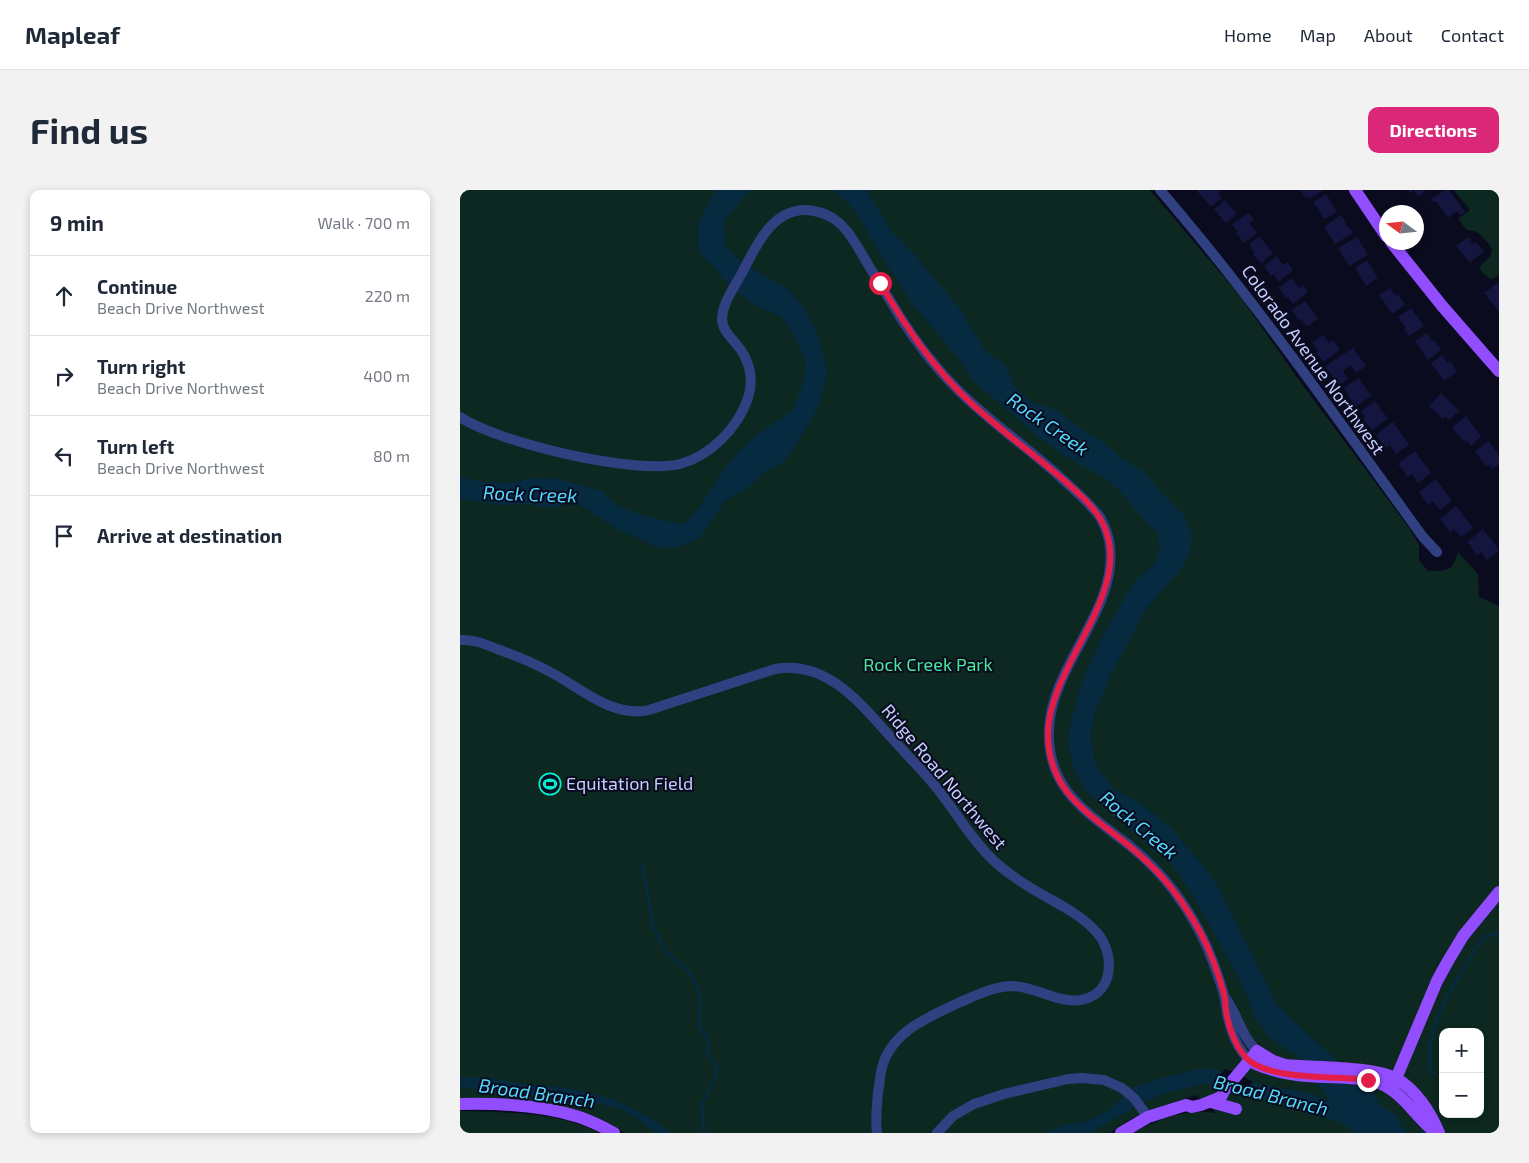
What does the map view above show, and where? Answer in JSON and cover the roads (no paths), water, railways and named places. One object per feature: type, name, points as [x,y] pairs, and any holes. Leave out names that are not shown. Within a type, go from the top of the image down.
[{"type":"main road","points":[[1355,190],[1379,226]]},
{"type":"main road","points":[[1397,250],[1453,320],[1499,370]]},
{"type":"main road","points":[[1394,1084],[1435,986],[1448,961],[1467,931],[1499,892]]},
{"type":"main road","points":[[1186,1105],[1192,1106],[1211,1102],[1221,1097],[1253,1056],[1273,1061],[1281,1068],[1302,1067],[1366,1075],[1387,1075],[1394,1084],[1410,1088],[1434,1120],[1438,1133]]},
{"type":"main road","points":[[1121,1133],[1148,1118],[1186,1105],[1191,1100],[1216,1091],[1225,1090]]},
{"type":"main road","points":[[1211,1102],[1236,1109]]},
{"type":"main road","points":[[460,1104],[501,1105],[559,1112],[581,1118],[614,1133]]},
{"type":"street","name":"Colorado Avenue Northwest","points":[[1160,190],[1249,298],[1423,537],[1437,552]]},
{"type":"street","points":[[460,417],[472,425],[498,435],[548,449],[596,459],[653,467],[668,466],[692,460],[724,437],[740,416],[749,392],[748,363],[741,350],[727,334],[723,325],[722,315],[752,254],[774,222],[792,212],[812,210],[826,214],[837,221],[853,240],[912,334],[946,378],[981,412],[1024,446],[1083,498],[1098,514],[1106,530],[1109,539],[1110,556],[1108,578],[1097,609],[1060,684],[1053,705],[1048,734],[1052,759],[1060,780],[1076,802],[1092,818],[1147,861],[1178,896],[1195,922],[1206,944],[1225,998],[1232,1008],[1244,1036],[1249,1042],[1253,1056]]},
{"type":"street","name":"Ridge Road Northwest","points":[[460,640],[476,642],[516,656],[556,675],[607,705],[634,712],[649,710],[775,669],[790,667],[804,669],[824,676],[847,690],[922,771],[943,796],[973,838],[993,860],[1016,879],[1073,912],[1098,934],[1107,951],[1110,966],[1106,982],[1094,995],[1075,1001],[1022,987],[995,988],[929,1017],[914,1025],[902,1035],[891,1047],[883,1065],[876,1117],[877,1133]]},
{"type":"street","points":[[937,1133],[950,1118],[971,1105],[1004,1094],[1068,1079],[1088,1078],[1104,1080],[1116,1085],[1127,1092],[1148,1118]]},
{"type":"water","name":"Rock Creek","points":[[716,190],[753,190],[744,197],[724,221],[725,245],[741,262],[788,289],[804,307],[815,328],[823,351],[827,373],[821,399],[811,421],[785,461],[764,473],[746,489],[725,501],[698,540],[675,548],[659,548],[615,528],[575,502],[552,508],[527,504],[503,505],[460,499],[460,477],[482,482],[506,483],[534,478],[558,479],[603,491],[608,498],[627,510],[684,524],[700,506],[737,453],[755,436],[793,410],[803,383],[806,361],[795,338],[784,320],[778,315],[756,306],[729,286],[714,267],[703,258],[698,248],[698,223]]},
{"type":"water","points":[[833,190],[867,190],[891,231],[914,254],[961,310],[985,351],[1005,364],[1015,386],[1030,401],[1058,411],[1103,442],[1120,457],[1144,472],[1183,514],[1192,534],[1190,553],[1179,572],[1147,608],[1114,668],[1095,713],[1090,736],[1094,757],[1100,771],[1114,789],[1139,802],[1171,828],[1216,883],[1277,1004],[1332,1056],[1369,1087],[1381,1106],[1397,1115],[1403,1128],[1408,1133],[1356,1133],[1338,1121],[1212,1084],[1204,1084],[1166,1093],[1146,1101],[1089,1133],[1047,1133],[1065,1124],[1088,1121],[1110,1109],[1133,1087],[1203,1068],[1218,1070],[1263,1085],[1309,1093],[1330,1102],[1300,1058],[1270,1038],[1255,1018],[1246,993],[1213,931],[1173,866],[1085,790],[1073,766],[1068,742],[1069,730],[1081,684],[1101,639],[1124,599],[1137,579],[1155,563],[1160,550],[1157,531],[1150,527],[1119,490],[1104,478],[1062,454],[1041,439],[972,380],[960,360],[914,306],[875,246],[864,224],[850,205]]},
{"type":"water","name":"Broad Branch","points":[[460,1078],[491,1078],[573,1089],[600,1095],[632,1108],[672,1133],[656,1133],[636,1117],[616,1107],[543,1098],[496,1088],[473,1089],[460,1087]]},
{"type":"waterway","points":[[642,864],[653,926],[666,952],[689,972],[698,988],[700,1003],[699,1028],[709,1039],[707,1054],[718,1069],[702,1103],[704,1133]]},
{"type":"waterway","points":[[1431,1074],[1430,1047],[1437,1019],[1444,1004],[1484,937],[1499,933]]},
{"type":"place","name":"Equitation Field","points":[[550,784]]},
{"type":"park label","name":"Rock Creek Park","points":[[928,665]]}]
